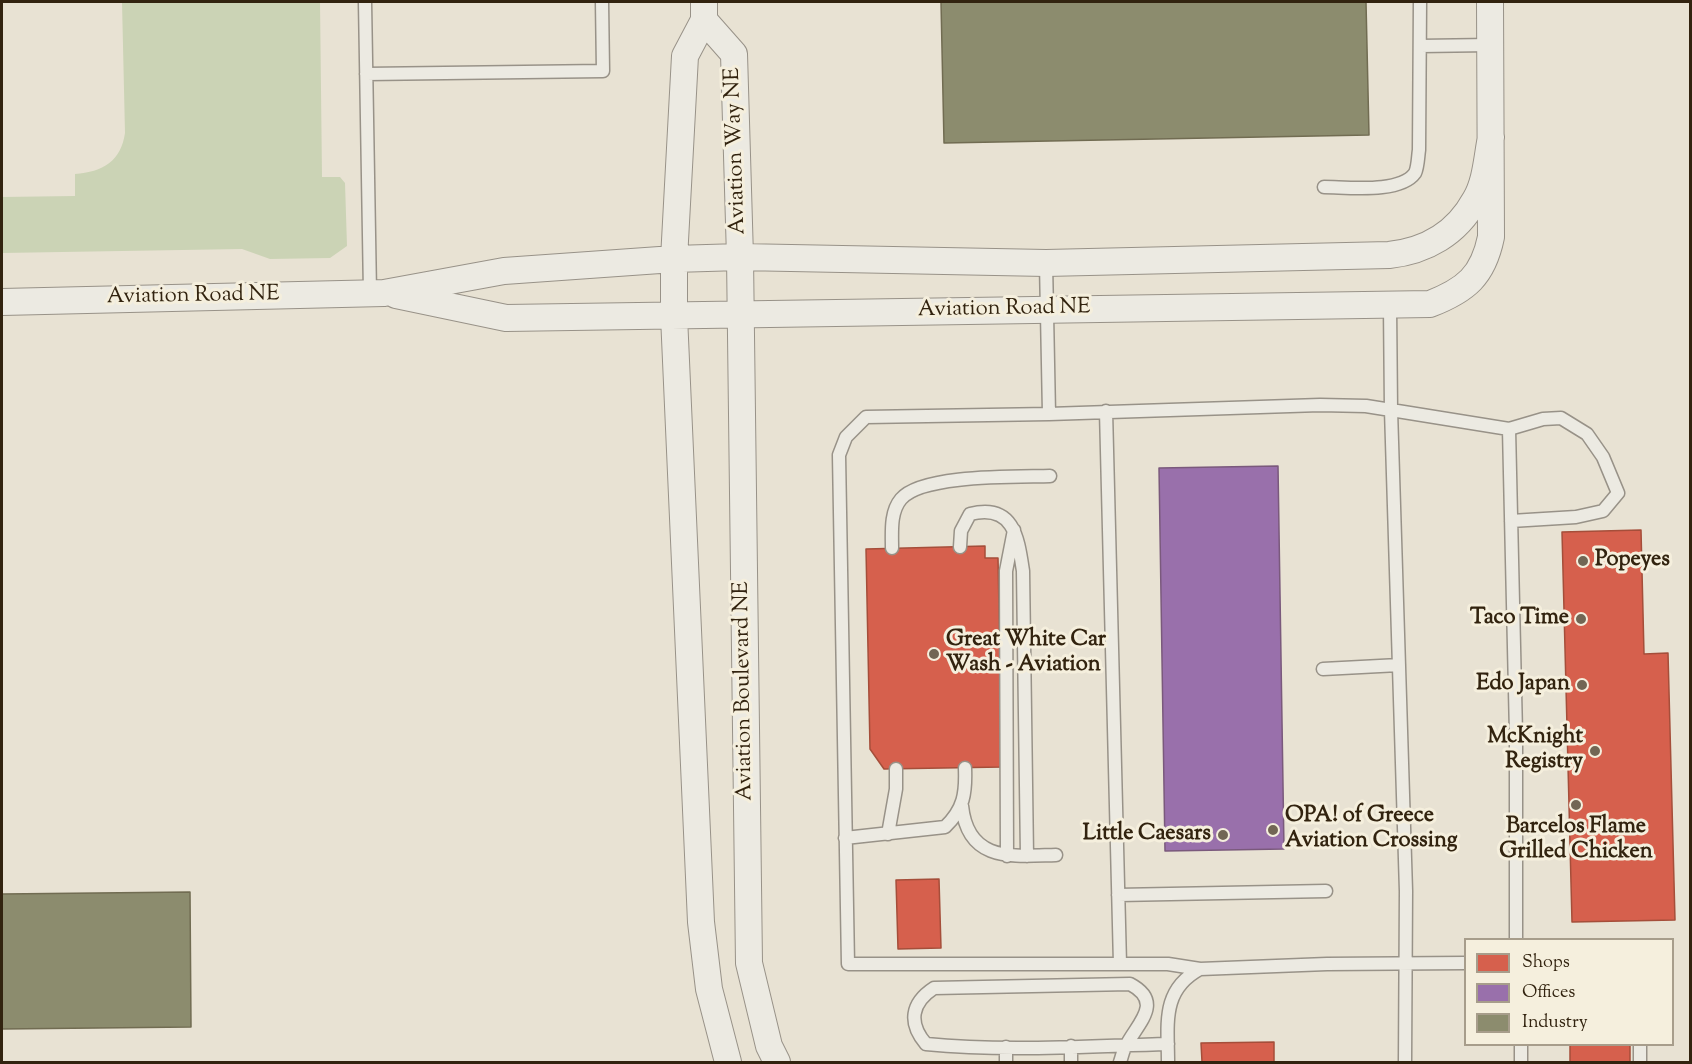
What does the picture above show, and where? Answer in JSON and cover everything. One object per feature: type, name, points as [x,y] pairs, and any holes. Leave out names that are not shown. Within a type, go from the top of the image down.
[{"type":"street","name":"Aviation Road NE","points":[[377,293],[506,318],[1430,304],[1450,297],[1465,288],[1478,272],[1487,255],[1491,237],[1490,2]]},
{"type":"street","name":"Aviation Way NE","points":[[704,11],[734,54],[740,257],[739,316]]},
{"type":"street","name":"Aviation Way NE","points":[[674,316],[674,259],[685,56],[704,11]]},
{"type":"street","name":"Aviation Road NE","points":[[2,302],[377,293],[504,271],[674,259],[740,257],[1046,263],[1389,255],[1414,252],[1437,241],[1456,225],[1476,200],[1482,183],[1491,137]]},
{"type":"street","points":[[674,316],[701,922],[709,989],[729,1062]]},
{"type":"street","name":"Aviation Boulevard NE","points":[[739,316],[749,963],[769,1046],[777,1062]]},
{"type":"lane","points":[[365,2],[366,74],[377,293]]},
{"type":"lane","points":[[366,74],[603,71],[602,2]]},
{"type":"lane","points":[[1324,187],[1375,188],[1403,183],[1416,172],[1419,150],[1420,2]]},
{"type":"lane","points":[[1420,46],[1490,45]]},
{"type":"lane","points":[[1046,263],[1049,414]]},
{"type":"lane","points":[[1390,306],[1406,963],[1405,1062]]},
{"type":"lane","points":[[1464,963],[1200,969],[1168,964],[848,964],[839,455],[846,437],[866,417],[1049,414],[1320,405],[1366,406],[1509,429],[1543,419],[1561,417],[1587,434],[1603,457],[1618,493],[1603,511],[1576,517],[1511,521]]},
{"type":"lane","points":[[1106,411],[1120,964]]},
{"type":"lane","points":[[1509,429],[1516,938]]},
{"type":"lane","points":[[892,548],[893,514],[902,498],[924,487],[942,481],[1050,476]]},
{"type":"lane","points":[[960,547],[961,531],[970,514],[982,511],[997,513],[1010,522],[1019,544],[1023,571],[1027,856]]},
{"type":"lane","points":[[1007,856],[1006,571],[1014,530]]},
{"type":"lane","points":[[1323,669],[1400,665]]},
{"type":"lane","points":[[845,838],[945,827],[957,816],[962,806],[966,791],[965,768]]},
{"type":"lane","points":[[888,834],[896,789],[896,769]]},
{"type":"lane","points":[[962,806],[967,829],[987,850],[1007,856],[1056,855]]},
{"type":"lane","points":[[1118,895],[1326,891]]},
{"type":"lane","points":[[1168,1062],[1168,1017],[1173,994],[1186,977],[1200,969]]},
{"type":"lane","points":[[1120,1062],[1126,1045],[1145,1017],[1146,999],[1140,989],[1130,984],[934,988],[922,996],[914,1011],[917,1034],[926,1044],[956,1047],[1006,1047],[1126,1045],[1168,1044]]},
{"type":"lane","points":[[1145,1017],[1168,1017]]},
{"type":"lane","points":[[1071,1046],[1071,1062]]},
{"type":"lane","points":[[1521,1046],[1521,1062]]},
{"type":"lane","points":[[1640,1062],[1641,1046]]},
{"type":"lane","points":[[1006,1047],[1006,1062]]},
{"type":"green space","points":[[122,2],[320,2],[322,177],[340,177],[345,183],[347,246],[330,258],[270,259],[242,249],[2,253],[2,197],[75,196],[75,174],[102,168],[115,158],[123,143],[125,133]]},
{"type":"building: Shops","points":[[1641,530],[1644,654],[1668,653],[1675,920],[1572,922],[1562,532]]},
{"type":"building: Shops","name":"Great White Car Wash - Aviation","points":[[985,546],[985,558],[998,558],[1002,767],[884,769],[870,749],[866,549]]},
{"type":"building: Shops","points":[[939,879],[941,948],[898,949],[896,880]]},
{"type":"building: Shops","points":[[1274,1042],[1274,1062],[1202,1062],[1201,1043]]},
{"type":"building: Shops","points":[[1570,1046],[1630,1046],[1630,1062],[1570,1062]]},
{"type":"building: Offices","points":[[1278,466],[1284,849],[1165,851],[1159,468]]},
{"type":"building: Industry","points":[[941,2],[1366,2],[1369,135],[944,143]]},
{"type":"building: Industry","points":[[190,892],[191,1027],[2,1029],[2,894]]},
{"type":"place","name":"Popeyes","points":[[1583,561]]},
{"type":"place","name":"Taco Time","points":[[1581,619]]},
{"type":"place","name":"Great White Car Wash - Aviation","points":[[934,654]]},
{"type":"place","name":"Edo Japan","points":[[1582,685]]},
{"type":"place","name":"McKnight Registry","points":[[1595,751]]},
{"type":"place","name":"Barcelos Flame Grilled Chicken","points":[[1576,805]]},
{"type":"place","name":"OPA! of Greece Aviation Crossing","points":[[1273,830]]},
{"type":"place","name":"Little Caesars","points":[[1223,835]]}]
